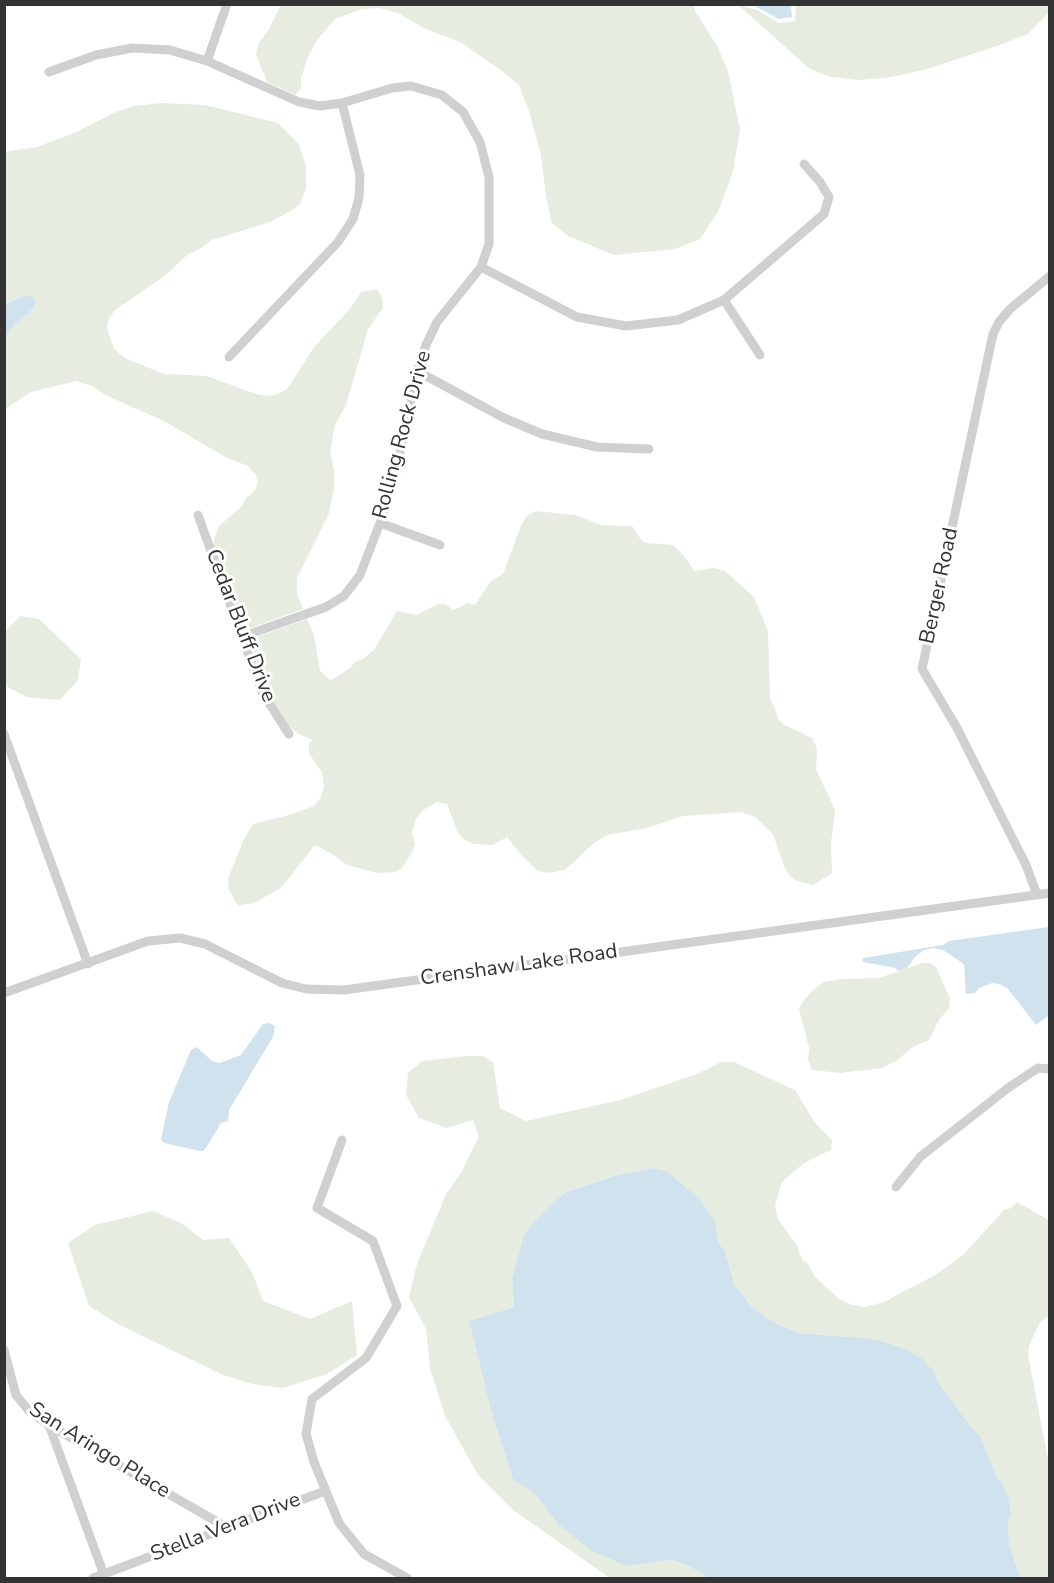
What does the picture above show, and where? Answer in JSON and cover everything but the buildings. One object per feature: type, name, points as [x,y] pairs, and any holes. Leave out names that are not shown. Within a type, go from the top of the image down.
[{"type":"street","points":[[207,61],[227,4]]},
{"type":"street","name":"Rolling Rock Drive","points":[[49,72],[96,55],[132,48],[170,50],[207,61],[299,102],[320,106],[342,103],[392,88],[411,86],[442,95],[463,112],[480,142],[489,177],[489,244],[481,267],[437,322],[426,345],[417,371],[396,472],[381,523],[360,575],[344,596],[326,607],[241,637]]},
{"type":"street","points":[[229,357],[338,242],[353,219],[359,198],[360,175],[342,103]]},
{"type":"street","points":[[481,267],[577,317],[626,326],[678,320],[724,300],[824,214],[829,197],[820,182],[804,164]]},
{"type":"street","name":"Berger Road","points":[[1037,895],[1026,865],[957,728],[922,669],[993,334],[1010,309],[1050,276]]},
{"type":"street","points":[[724,300],[760,355]]},
{"type":"street","points":[[417,371],[504,418],[542,434],[597,447],[650,449]]},
{"type":"street","name":"Cedar Bluff Drive","points":[[198,515],[262,692],[289,734]]},
{"type":"street","points":[[381,523],[440,545]]},
{"type":"street","points":[[4,734],[88,964]]},
{"type":"street","name":"Crenshaw Lake Road","points":[[4,993],[148,941],[180,938],[206,944],[282,983],[306,989],[344,990],[1050,893]]},
{"type":"street","points":[[896,1187],[920,1157],[1008,1088],[1038,1068],[1050,1069]]},
{"type":"street","points":[[342,1140],[317,1208],[373,1240],[397,1306],[366,1358],[312,1399],[306,1434],[314,1462],[339,1524],[364,1554],[407,1578]]},
{"type":"street","name":"San Aringo Place","points":[[4,1350],[16,1395],[28,1411],[226,1527]]},
{"type":"street","points":[[49,1425],[104,1575]]},
{"type":"street","name":"Stella Vera Drive","points":[[93,1578],[326,1491]]},
{"type":"shaded area","points":[[796,4],[1049,4],[1050,11],[1028,34],[997,46],[927,69],[892,77],[859,80],[831,77],[810,69],[738,5],[757,10],[779,23],[795,21]]},
{"type":"shaded area","points":[[281,5],[694,5],[695,11],[717,46],[728,71],[740,130],[733,172],[718,212],[700,239],[675,249],[614,255],[568,236],[552,223],[541,156],[530,114],[519,85],[502,71],[462,43],[426,29],[398,13],[379,8],[362,9],[335,19],[317,40],[301,78],[301,89],[295,95],[267,82],[256,54],[259,43]]},
{"type":"shaded area","points":[[162,103],[205,105],[278,123],[298,143],[306,166],[306,188],[300,204],[294,209],[270,222],[212,240],[187,255],[166,275],[115,310],[108,320],[107,328],[114,349],[125,358],[164,374],[207,376],[253,393],[265,396],[276,395],[287,389],[315,346],[349,310],[361,292],[377,289],[382,298],[383,308],[368,329],[346,405],[335,425],[330,451],[334,470],[334,489],[329,513],[297,578],[297,593],[303,609],[245,630],[213,544],[218,527],[242,506],[245,499],[255,490],[258,481],[248,466],[227,458],[164,421],[105,395],[93,386],[76,381],[31,392],[5,409],[5,338],[14,325],[31,311],[35,303],[27,295],[5,304],[4,152],[37,147],[134,106]]},
{"type":"shaded area","points":[[536,511],[576,515],[601,525],[632,526],[642,541],[673,545],[694,571],[714,568],[725,571],[754,597],[768,631],[770,698],[783,724],[812,738],[817,748],[816,769],[835,810],[831,843],[832,873],[813,885],[797,881],[789,875],[784,866],[773,834],[755,817],[741,812],[683,816],[647,828],[607,835],[594,843],[565,870],[549,873],[538,871],[507,837],[493,845],[473,844],[463,839],[457,831],[447,804],[437,802],[423,810],[416,819],[412,832],[415,844],[412,852],[402,868],[395,872],[377,873],[347,865],[315,845],[282,887],[256,902],[238,906],[229,890],[228,879],[244,839],[253,824],[314,806],[320,799],[324,787],[322,772],[309,754],[309,743],[313,740],[297,733],[289,726],[266,690],[249,640],[307,619],[314,635],[320,671],[330,680],[335,678],[374,650],[397,611],[417,615],[438,604],[445,604],[453,610],[468,603],[475,605],[491,581],[503,574],[522,523],[527,516]]},
{"type":"shaded area","points":[[20,616],[39,619],[81,659],[78,680],[60,700],[27,697],[7,687],[5,632]]},
{"type":"shaded area","points":[[922,963],[930,963],[936,967],[950,999],[949,1008],[939,1020],[929,1040],[913,1047],[896,1061],[882,1068],[840,1073],[812,1070],[808,1060],[809,1048],[799,1009],[814,989],[824,982],[879,978]]},
{"type":"shaded area","points":[[483,1056],[493,1062],[500,1108],[526,1121],[620,1100],[697,1074],[721,1062],[734,1062],[795,1090],[815,1123],[832,1140],[831,1150],[804,1163],[782,1182],[775,1205],[778,1219],[814,1276],[839,1299],[852,1305],[865,1307],[884,1302],[937,1274],[963,1255],[1004,1210],[1011,1208],[1017,1202],[1047,1219],[1050,1223],[1049,1316],[1040,1322],[1029,1346],[1028,1355],[1049,1464],[1049,1578],[1020,1578],[1009,1543],[1008,1523],[1011,1513],[1008,1494],[997,1477],[982,1439],[939,1384],[935,1373],[924,1360],[908,1350],[862,1338],[798,1333],[769,1320],[751,1306],[734,1284],[725,1250],[719,1244],[715,1222],[700,1199],[667,1171],[653,1168],[617,1175],[564,1193],[529,1227],[523,1238],[512,1279],[514,1307],[469,1321],[490,1407],[513,1480],[533,1492],[558,1524],[627,1566],[672,1560],[687,1565],[709,1578],[610,1578],[513,1510],[478,1475],[445,1416],[430,1368],[426,1329],[409,1297],[417,1264],[446,1194],[461,1173],[479,1136],[473,1120],[447,1128],[419,1118],[406,1095],[408,1073],[422,1061]]},
{"type":"shaded area","points":[[153,1211],[181,1223],[203,1240],[229,1238],[252,1272],[263,1301],[310,1319],[352,1301],[357,1355],[327,1374],[283,1388],[253,1384],[223,1375],[120,1325],[89,1306],[68,1243],[95,1225]]},
{"type":"water","points":[[753,5],[791,5],[792,17],[779,19]]},
{"type":"water","points":[[27,295],[34,298],[35,303],[31,311],[14,325],[5,338],[5,304]]},
{"type":"water","points":[[1049,927],[1049,1015],[1036,1025],[1008,989],[1000,984],[992,983],[979,988],[975,993],[966,994],[964,964],[943,950],[933,948],[924,950],[907,968],[898,971],[895,968],[863,962],[863,958],[943,945],[949,941]]},
{"type":"water","points":[[270,1023],[275,1026],[273,1037],[229,1110],[228,1121],[221,1123],[206,1148],[199,1151],[164,1143],[161,1140],[169,1102],[191,1050],[197,1047],[212,1061],[219,1063],[228,1060],[241,1055],[263,1024]]},
{"type":"water","points":[[653,1168],[667,1171],[700,1199],[715,1222],[719,1244],[725,1250],[734,1284],[751,1306],[769,1320],[798,1333],[884,1342],[908,1350],[924,1360],[935,1373],[939,1384],[982,1439],[997,1477],[1008,1494],[1011,1513],[1008,1523],[1009,1543],[1020,1578],[709,1578],[687,1565],[672,1560],[627,1566],[592,1551],[558,1524],[533,1492],[513,1480],[490,1407],[469,1321],[514,1307],[512,1279],[523,1238],[529,1227],[564,1193],[617,1175]]}]
